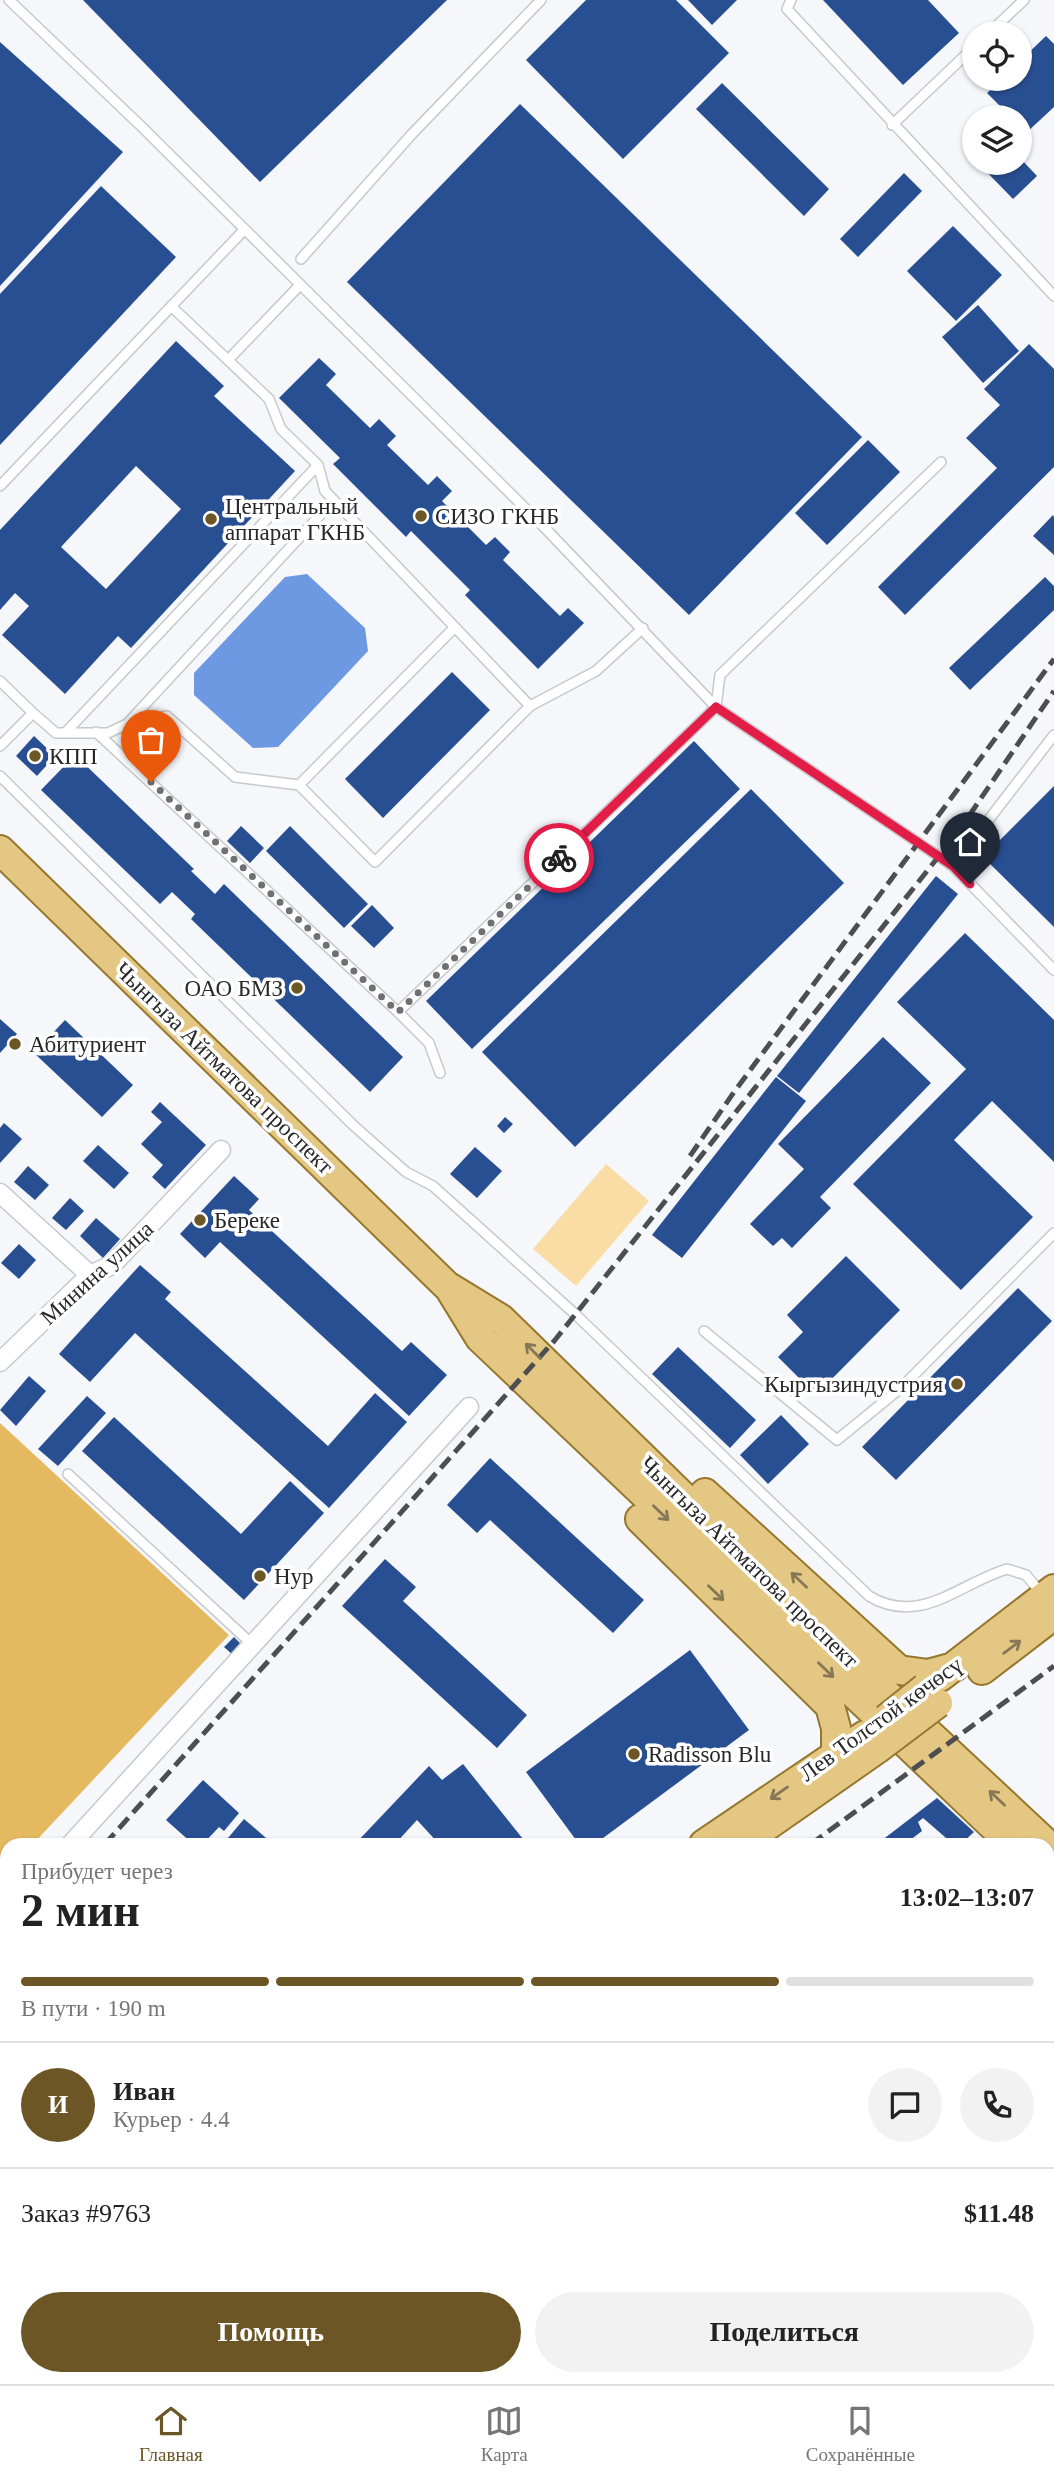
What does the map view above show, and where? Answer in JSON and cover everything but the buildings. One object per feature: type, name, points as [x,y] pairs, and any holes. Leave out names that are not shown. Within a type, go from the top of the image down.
[{"type":"main road","name":"Чынгыза Айтматова проспект","points":[[0,850],[447,1286],[501,1319],[866,1675],[1040,1838]]},
{"type":"main road","name":"Чынгыза Айтматова проспект","points":[[447,1286],[480,1338],[1006,1838]]},
{"type":"main road","points":[[560,1377],[602,1401],[621,1417],[899,1671],[928,1674],[954,1667]]},
{"type":"main road","points":[[541,1398],[565,1440],[614,1494],[830,1706],[836,1728],[836,1754]]},
{"type":"main road","name":"Лев Толстой көчөсү","points":[[931,1696],[954,1667],[1051,1600]]},
{"type":"main road","name":"Лев Толстой көчөсү","points":[[749,1838],[1051,1600]]},
{"type":"main road","name":"Лев Толстой көчөсү","points":[[713,1838],[836,1754],[871,1742]]},
{"type":"street","name":"Минина улица","points":[[0,1362],[90,1275],[112,1265],[221,1150]]},
{"type":"street","points":[[0,1193],[90,1275]]},
{"type":"street","points":[[76,1838],[469,1407]]},
{"type":"lane","points":[[9,0],[300,285],[643,628],[716,707],[953,866],[1054,970]]},
{"type":"lane","points":[[301,259],[412,134],[541,0]]},
{"type":"lane","points":[[791,0],[787,9],[892,125],[1054,296]]},
{"type":"lane","points":[[1002,21],[1024,0]]},
{"type":"lane","points":[[892,125],[962,58]]},
{"type":"lane","points":[[0,486],[244,230]]},
{"type":"lane","points":[[228,360],[300,285]]},
{"type":"lane","points":[[171,306],[269,399],[281,429],[318,465],[325,491],[530,706]]},
{"type":"lane","points":[[398,1012],[716,707],[720,676],[941,462]]},
{"type":"lane","points":[[66,733],[318,465]]},
{"type":"lane","points":[[127,724],[334,500]]},
{"type":"lane","points":[[299,786],[455,627]]},
{"type":"lane","points":[[0,681],[56,733],[108,733],[127,724],[167,716],[235,777],[299,786],[375,862],[530,706],[596,671],[643,628]]},
{"type":"lane","points":[[0,746],[33,713]]},
{"type":"lane","points":[[96,732],[398,1012],[429,1043],[440,1073]]},
{"type":"lane","points":[[953,866],[1054,735]]},
{"type":"lane","points":[[0,776],[353,1125],[406,1172],[433,1186],[575,1314],[869,1597],[892,1607],[931,1604],[1007,1569],[1026,1575],[1051,1600]]},
{"type":"lane","points":[[704,1331],[837,1440],[902,1387],[1054,1233]]},
{"type":"lane","points":[[68,1474],[253,1645]]},
{"type":"shaded area","points":[[606,1164],[649,1201],[576,1286],[533,1249]]},
{"type":"shaded area","points":[[0,1423],[229,1635],[39,1838],[0,1838]]},
{"type":"water","points":[[307,574],[365,628],[368,651],[278,747],[253,748],[194,695],[194,673],[285,577]]},
{"type":"railway","points":[[690,1156],[734,1092],[1054,659]]},
{"type":"railway","points":[[110,1838],[555,1340],[958,832],[1054,691]]},
{"type":"railway","points":[[819,1838],[1054,1666]]},
{"type":"way so far","points":[[151,782],[398,1012],[559,858]]},
{"type":"place","name":"СИЗО ГКНБ","points":[[421,516]]},
{"type":"place","name":"Центральный аппарат ГКНБ","points":[[211,519]]},
{"type":"place","name":"КПП","points":[[35,756]]},
{"type":"place","name":"ОАО БМЗ","points":[[297,988]]},
{"type":"place","name":"Абитуриент","points":[[15,1044]]},
{"type":"place","name":"Береке","points":[[200,1220]]},
{"type":"place","name":"Кыргызиндустрия","points":[[957,1384]]},
{"type":"place","name":"Нур","points":[[260,1576]]},
{"type":"place","name":"Radisson Blu","points":[[634,1754]]},
{"type":"route","points":[[559,858],[716,707],[883,822],[920,843],[953,866],[970,884]]}]
